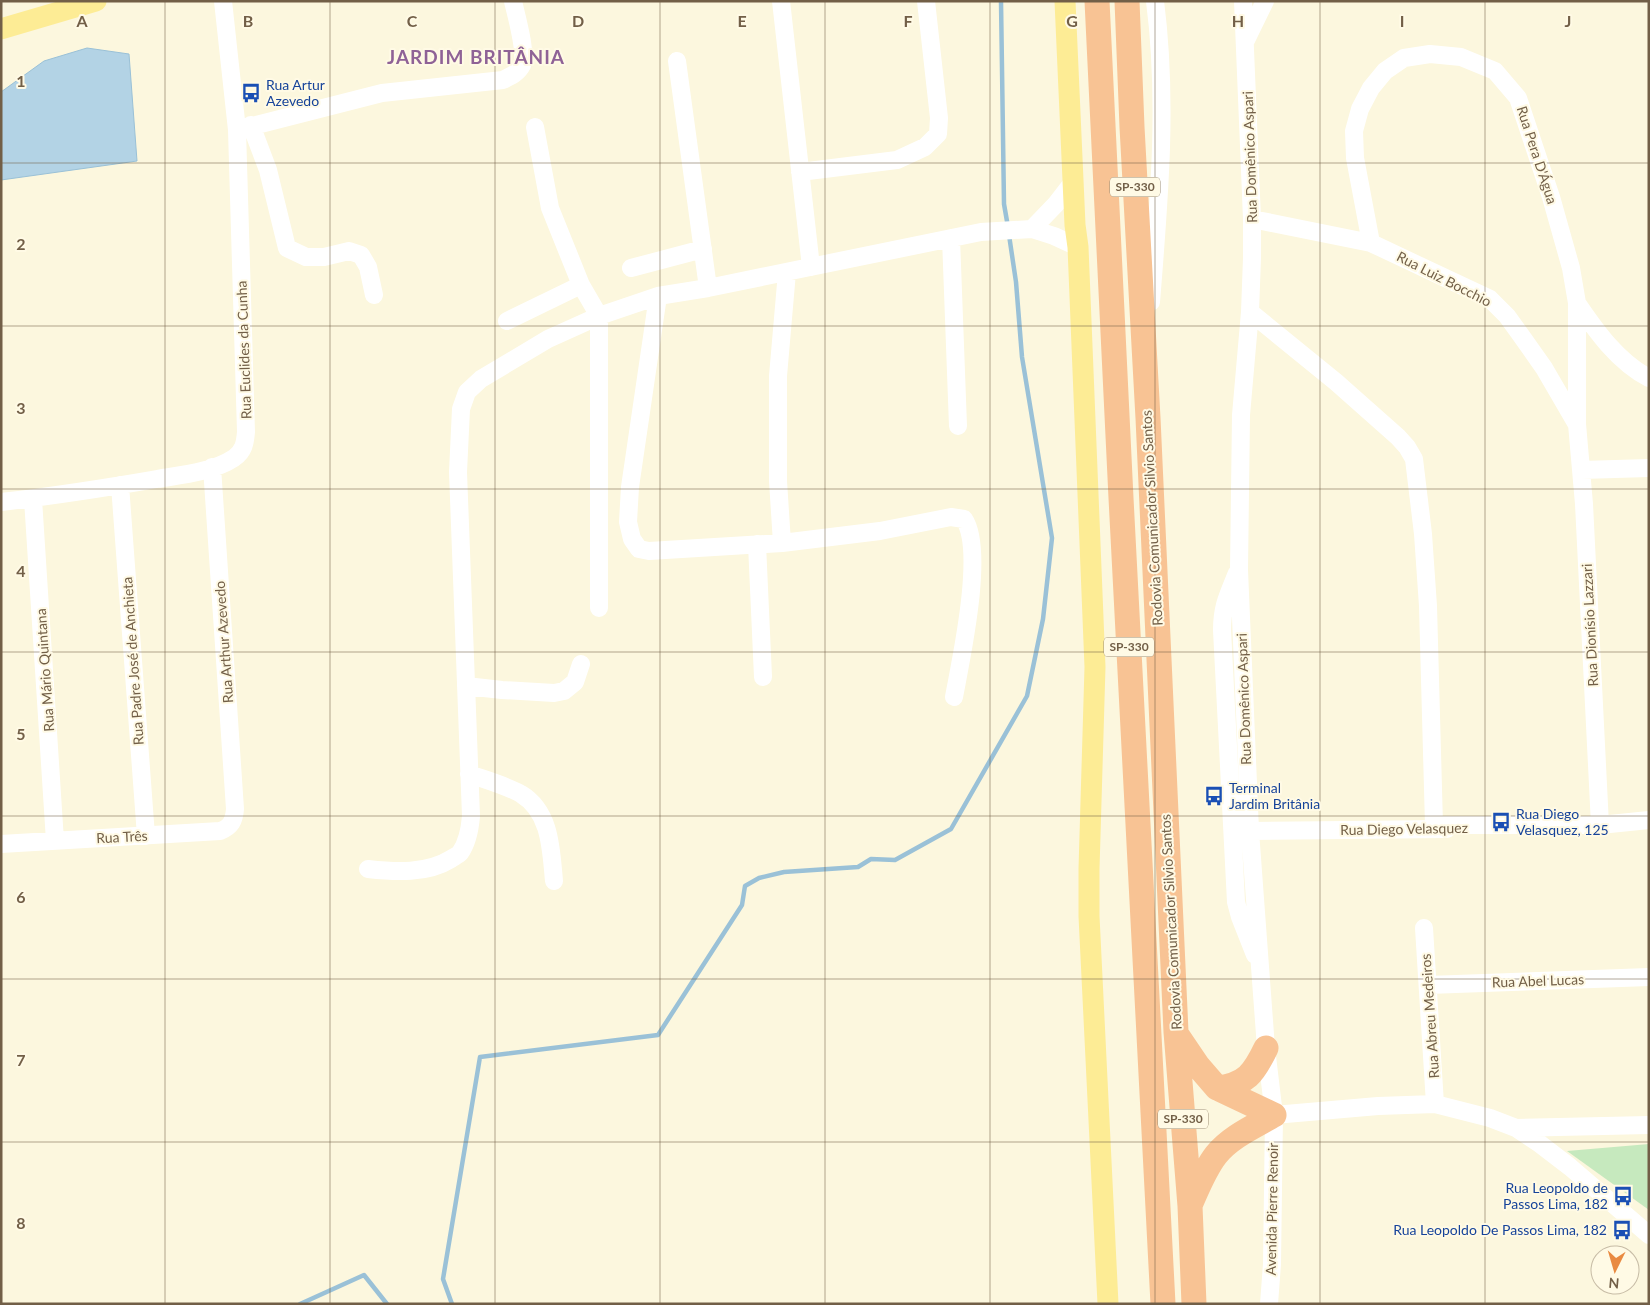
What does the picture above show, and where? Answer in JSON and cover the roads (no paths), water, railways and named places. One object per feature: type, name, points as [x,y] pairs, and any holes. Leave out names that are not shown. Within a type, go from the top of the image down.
[{"type":"highway","name":"Rodovia Comunicador Silvio Santos","points":[[1097,1],[1163,1300]]},
{"type":"highway","name":"Rodovia Comunicador Silvio Santos","points":[[1127,1],[1176,1032],[1190,1206],[1194,1304]]},
{"type":"highway","points":[[1176,1032],[1198,1066],[1217,1088],[1274,1115]]},
{"type":"highway","points":[[1217,1088],[1230,1086],[1247,1077],[1259,1063],[1266,1048]]},
{"type":"highway","points":[[1190,1206],[1207,1168],[1217,1153],[1231,1141],[1274,1115]]},
{"type":"main road","points":[[1,29],[96,1]]},
{"type":"main road","points":[[1065,1],[1073,182],[1078,247],[1095,667],[1089,916],[1108,1304]]},
{"type":"street","name":"Rua Euclides da Cunha","points":[[1,502],[120,486],[183,474],[212,467],[233,458],[244,449],[246,432],[244,128],[223,1]]},
{"type":"street","points":[[374,295],[368,267],[361,255],[349,251],[324,257],[306,257],[287,248],[268,170],[244,128],[382,93],[503,80],[514,75],[522,65],[523,54],[519,23],[513,1]]},
{"type":"street","points":[[781,1],[811,267]]},
{"type":"street","points":[[800,172],[897,160],[926,147],[938,134],[939,118],[926,1]]},
{"type":"street","points":[[1145,372],[1160,188],[1162,98],[1159,32],[1155,1]]},
{"type":"street","name":"Rua Domênico Aspari","points":[[1243,1],[1252,219],[1250,312],[1241,415],[1239,570],[1250,831],[1266,1048],[1274,1115]]},
{"type":"street","points":[[1246,40],[1266,1]]},
{"type":"street","name":"Rua Pera D'Água","points":[[1371,242],[1355,158],[1354,131],[1360,109],[1371,88],[1385,71],[1404,58],[1430,54],[1461,57],[1495,71],[1518,98],[1551,196],[1571,268],[1577,303],[1577,424]]},
{"type":"street","points":[[676,61],[708,288]]},
{"type":"street","points":[[535,127],[550,208],[580,285],[599,316],[599,608]]},
{"type":"street","points":[[1029,229],[1056,204],[1073,182]]},
{"type":"street","name":"Rua Luiz Bocchio","points":[[1252,219],[1371,242],[1490,299],[1507,316],[1544,368],[1577,424]]},
{"type":"street","points":[[368,869],[386,871],[416,870],[439,866],[460,854],[470,831],[458,472],[461,409],[467,392],[481,378],[531,349],[599,316],[658,296],[708,288],[981,232],[1029,229],[1054,236],[1078,247]]},
{"type":"street","points":[[951,238],[958,426]]},
{"type":"street","points":[[631,268],[703,249]]},
{"type":"street","points":[[782,543],[778,480],[778,376],[787,272]]},
{"type":"street","points":[[507,321],[580,285]]},
{"type":"street","points":[[658,296],[630,487],[628,522],[632,539],[639,550],[782,543],[880,531],[951,517],[964,519],[969,527],[973,576],[954,697]]},
{"type":"street","points":[[1577,303],[1610,347],[1638,372],[1649,378]]},
{"type":"street","points":[[1250,312],[1336,382],[1398,437],[1414,459],[1420,506],[1428,606],[1434,825],[1600,825]]},
{"type":"street","name":"Rua Dionísio Lazzari","points":[[1577,424],[1584,504],[1600,825]]},
{"type":"street","name":"Rua Arthur Azevedo","points":[[212,467],[234,816]]},
{"type":"street","points":[[1581,470],[1649,468]]},
{"type":"street","name":"Rua Padre José de Anchieta","points":[[120,486],[146,836]]},
{"type":"street","name":"Rua Mário Quintana","points":[[33,498],[55,841]]},
{"type":"street","points":[[757,544],[763,677]]},
{"type":"street","points":[[1239,570],[1224,602],[1222,614],[1236,902],[1244,930],[1261,968]]},
{"type":"street","points":[[466,686],[554,693],[564,691],[576,682],[580,664]]},
{"type":"street","points":[[469,774],[520,794],[534,805],[547,827],[554,881]]},
{"type":"street","name":"Rua Três","points":[[1,844],[220,831],[228,828],[234,816]]},
{"type":"street","name":"Rua Diego Velasquez","points":[[1250,831],[1600,825],[1649,820]]},
{"type":"street","name":"Rua Abreu Medeiros","points":[[1424,928],[1435,1104]]},
{"type":"street","name":"Rua Abel Lucas","points":[[1428,985],[1649,977]]},
{"type":"street","points":[[1274,1115],[1378,1106],[1435,1104],[1490,1118],[1516,1128],[1540,1144],[1570,1167],[1649,1235]]},
{"type":"street","name":"Avenida Pierre Renoir","points":[[1269,1304],[1272,1264],[1274,1115]]},
{"type":"street","points":[[1516,1128],[1649,1125]]},
{"type":"water","points":[[87,48],[129,54],[137,161],[1,180],[1,92],[44,61]]},
{"type":"waterway","points":[[1001,1],[1004,204],[1008,227]]},
{"type":"waterway","points":[[452,1304],[443,1279],[480,1057],[658,1035],[742,905],[745,886],[759,878],[784,872],[858,867],[871,859],[895,860],[951,829],[1027,696],[1043,619],[1052,538],[1022,357],[1016,282],[1009,235]]},
{"type":"waterway","points":[[300,1304],[364,1275],[387,1304]]},
{"type":"place","name":"Rua Artur Azevedo","points":[[251,93]]},
{"type":"place","name":"Terminal Jardim Britânia","points":[[1214,796]]},
{"type":"place","name":"Rua Diego Velasquez, 125","points":[[1501,822]]},
{"type":"place","name":"Rua Leopoldo de Passos Lima, 182","points":[[1623,1196]]},
{"type":"place","name":"Rua Leopoldo De Passos Lima, 182","points":[[1622,1230]]},
{"type":"district","name":"JARDIM BRITÂNIA","points":[[476,57]]}]
